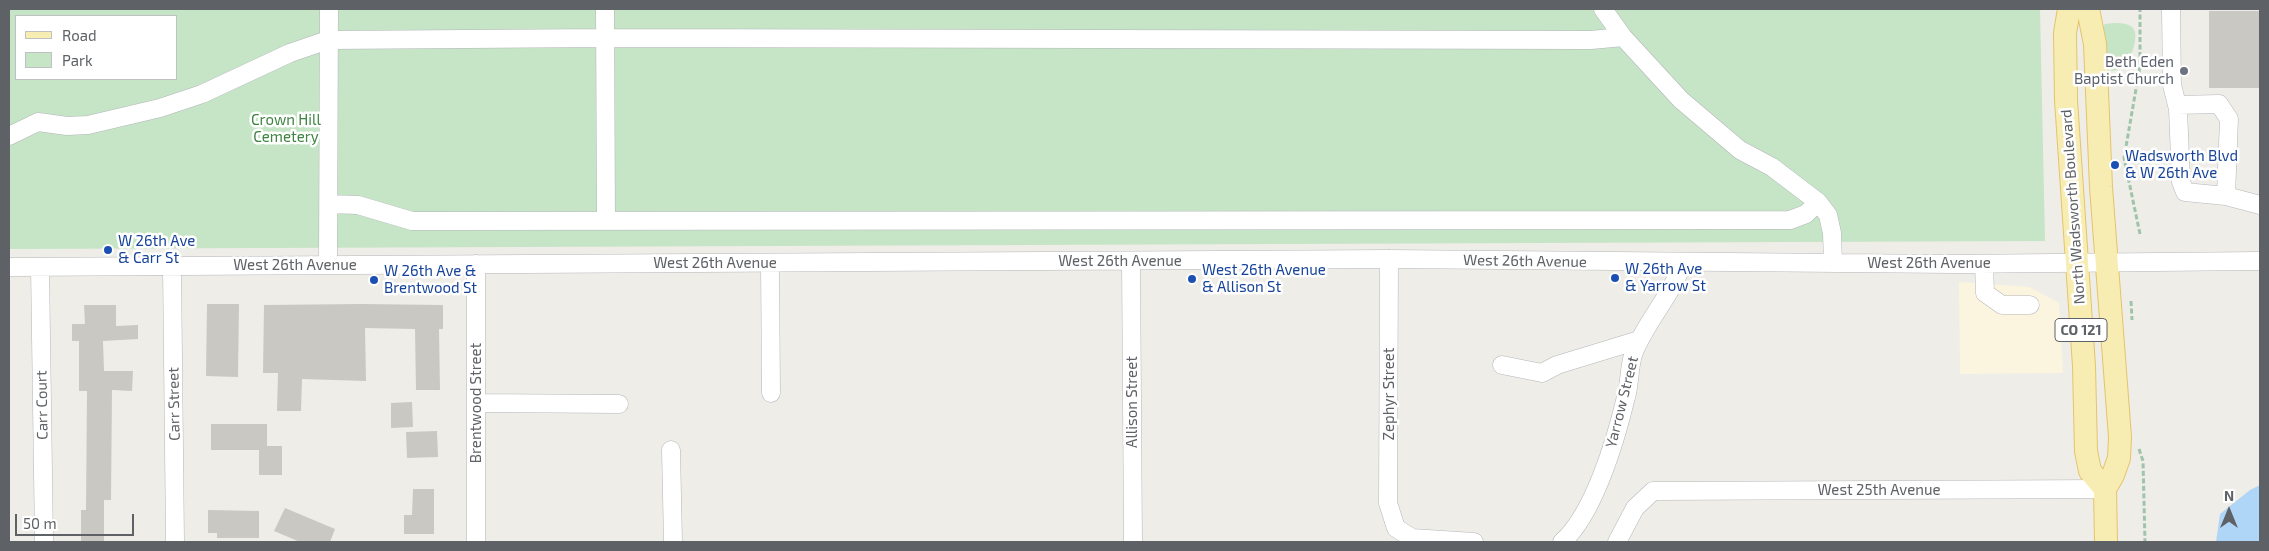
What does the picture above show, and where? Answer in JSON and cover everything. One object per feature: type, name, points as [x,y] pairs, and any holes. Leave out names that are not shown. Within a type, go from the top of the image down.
[{"type":"main road","name":"North Wadsworth Boulevard","points":[[2069,9],[2065,33],[2066,100],[2077,262],[2087,462],[2094,479],[2105,489]]},
{"type":"main road","name":"North Wadsworth Boulevard","points":[[2088,9],[2095,44],[2101,178],[2120,437],[2119,458],[2113,475],[2105,489],[2106,542]]},
{"type":"street","points":[[328,265],[329,9]]},
{"type":"street","points":[[606,9],[606,221]]},
{"type":"street","points":[[1603,9],[1622,37],[1681,100],[1740,150],[1772,167],[1818,202],[1828,215],[1832,234],[1833,263]]},
{"type":"street","points":[[2171,9],[2172,84],[2177,105],[2181,182],[2185,192],[2226,196],[2260,205]]},
{"type":"street","points":[[9,136],[38,122],[68,126],[88,125],[160,108],[202,94],[290,52],[328,40],[606,38],[1592,40],[1622,37]]},
{"type":"street","points":[[2177,105],[2218,104],[2229,119],[2226,196]]},
{"type":"street","points":[[329,204],[358,205],[412,221],[1790,220],[1806,214],[1818,202]]},
{"type":"street","name":"West 26th Avenue","points":[[9,267],[1389,259],[1984,264],[2260,261]]},
{"type":"street","name":"Zephyr Street","points":[[1389,259],[1388,503],[1396,528],[1412,538],[1474,542]]},
{"type":"street","name":"Allison Street","points":[[1131,261],[1133,542]]},
{"type":"street","name":"Yarrow Street","points":[[1562,542],[1579,524],[1605,468],[1626,398],[1633,355],[1639,340],[1677,282],[1683,262]]},
{"type":"street","points":[[770,263],[771,393]]},
{"type":"street","name":"Brentwood Street","points":[[476,264],[476,542]]},
{"type":"street","points":[[1984,264],[1985,293],[2002,305],[2030,305]]},
{"type":"street","name":"Carr Street","points":[[172,266],[176,542]]},
{"type":"street","name":"Carr Court","points":[[40,267],[44,542]]},
{"type":"street","points":[[1502,365],[1542,373],[1557,366],[1639,340]]},
{"type":"street","points":[[476,403],[619,404]]},
{"type":"street","points":[[671,450],[673,542]]},
{"type":"street","name":"West 25th Avenue","points":[[1617,542],[1635,508],[1653,491],[2105,489]]},
{"type":"path","points":[[2140,9],[2140,66],[2124,158],[2140,234]]},
{"type":"path","points":[[2138,446],[2143,462],[2145,542]]},
{"type":"shaded area","points":[[1959,282],[2029,287],[2059,303],[2063,373],[1960,374]]},
{"type":"green space","name":"Crown Hill Cemetery","points":[[9,9],[2040,9],[2045,241],[9,249]]},
{"type":"green space","points":[[2114,23],[2131,26],[2135,32],[2135,43],[2128,61],[2121,68],[2112,71],[2102,68],[2101,29],[2105,24]]},
{"type":"water","points":[[2260,485],[2260,542],[2216,542],[2220,514],[2250,490]]},
{"type":"building","points":[[2209,11],[2260,11],[2260,88],[2209,88]]},
{"type":"building","points":[[207,304],[239,304],[238,377],[206,376]]},
{"type":"building","points":[[84,305],[116,305],[116,326],[138,325],[138,339],[103,341],[104,371],[133,371],[132,391],[112,390],[111,500],[104,500],[104,542],[81,542],[81,510],[86,510],[87,391],[79,391],[79,341],[72,341],[72,324],[85,324]]},
{"type":"building","points":[[264,305],[443,305],[443,329],[439,329],[440,390],[416,390],[415,329],[365,328],[366,381],[302,379],[301,411],[277,411],[278,373],[263,373]]},
{"type":"building","points":[[412,402],[413,427],[391,428],[391,403]]},
{"type":"building","points":[[211,424],[267,424],[267,446],[282,446],[282,475],[259,475],[259,450],[211,450]]},
{"type":"building","points":[[437,431],[438,457],[407,458],[406,432]]},
{"type":"building","points":[[413,489],[434,489],[434,534],[404,534],[404,515],[412,515]]},
{"type":"building","points":[[285,508],[335,529],[330,542],[300,542],[274,531]]},
{"type":"building","points":[[208,510],[259,511],[259,538],[217,538],[217,533],[208,533]]},
{"type":"place","name":"Beth Eden Baptist Church","points":[[2184,71]]},
{"type":"place","name":"Wadsworth Blvd & W 26th Ave","points":[[2115,165]]},
{"type":"place","name":"W 26th Ave & Carr St","points":[[108,250]]},
{"type":"place","name":"W 26th Ave & Yarrow St","points":[[1615,278]]},
{"type":"place","name":"West 26th Avenue & Allison St","points":[[1192,279]]},
{"type":"place","name":"W 26th Ave & Brentwood St","points":[[374,280]]}]
